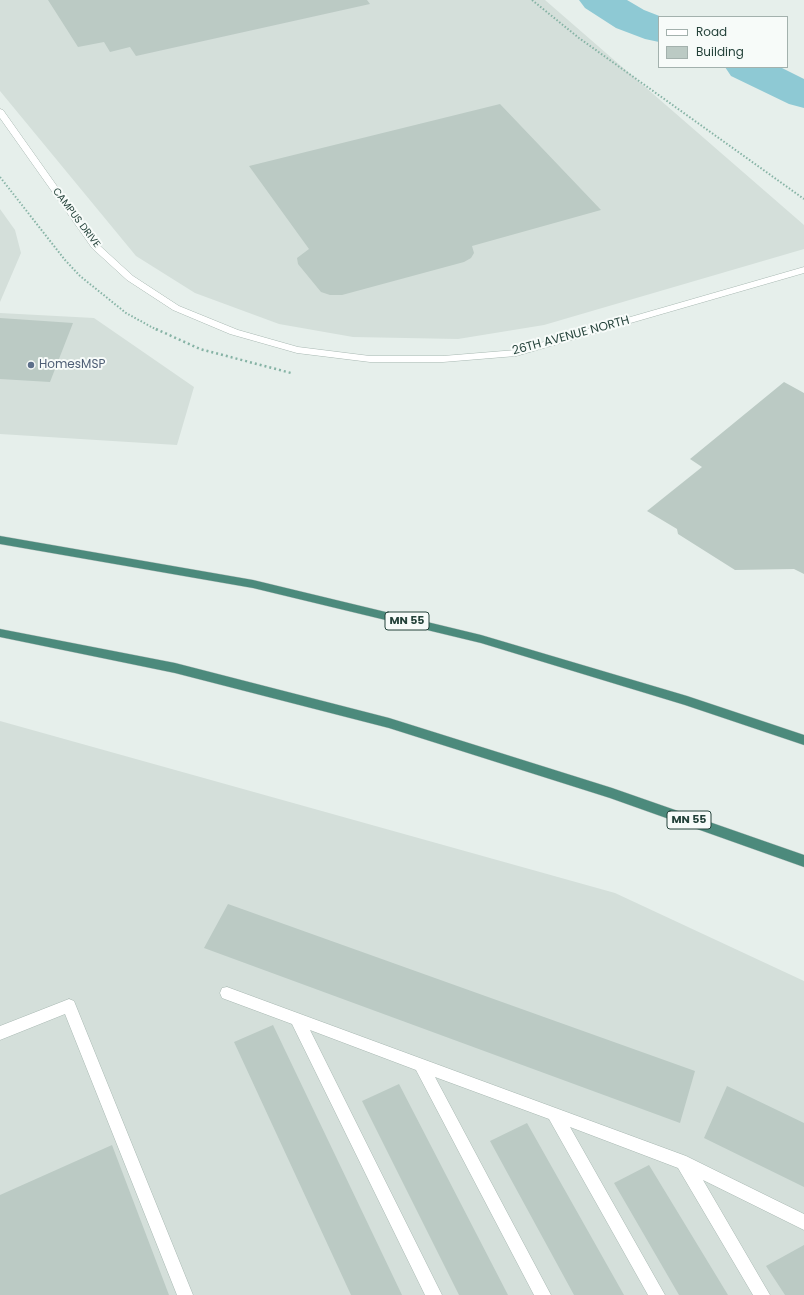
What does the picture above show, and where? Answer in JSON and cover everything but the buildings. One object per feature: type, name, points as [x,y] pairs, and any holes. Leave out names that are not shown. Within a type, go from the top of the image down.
[{"type":"highway","name":"MN 55","points":[[0,540],[253,584],[481,639],[687,701],[804,740]]},
{"type":"highway","name":"MN 55","points":[[0,633],[175,668],[389,723],[612,793],[804,861]]},
{"type":"street","name":"CAMPUS DRIVE","points":[[0,112],[95,246],[130,278],[176,308],[234,332],[261,340]]},
{"type":"street","name":"26TH AVENUE NORTH","points":[[261,340],[297,350],[370,359],[443,359],[516,353],[804,270]]},
{"type":"street","points":[[227,993],[684,1163],[804,1222]]},
{"type":"street","points":[[0,1033],[69,1006],[185,1295]]},
{"type":"street","points":[[296,1019],[434,1295]]},
{"type":"street","points":[[421,1065],[543,1295]]},
{"type":"street","points":[[554,1114],[657,1295]]},
{"type":"street","points":[[684,1163],[762,1295]]},
{"type":"path","points":[[532,0],[578,38],[804,199]]},
{"type":"shaded area","points":[[0,0],[545,0],[804,225],[804,249],[544,325],[458,339],[353,337],[279,324],[195,293],[136,256],[0,91]]},
{"type":"shaded area","points":[[0,209],[15,230],[21,253],[0,302]]},
{"type":"shaded area","points":[[0,313],[94,318],[194,387],[177,445],[0,434]]},
{"type":"shaded area","points":[[0,721],[615,893],[804,981],[804,1295],[0,1295]]},
{"type":"waterway","points":[[599,0],[630,19],[658,30]]},
{"type":"waterway","points":[[748,68],[804,95]]},
{"type":"place","name":"HomesMSP","points":[[31,365]]}]
